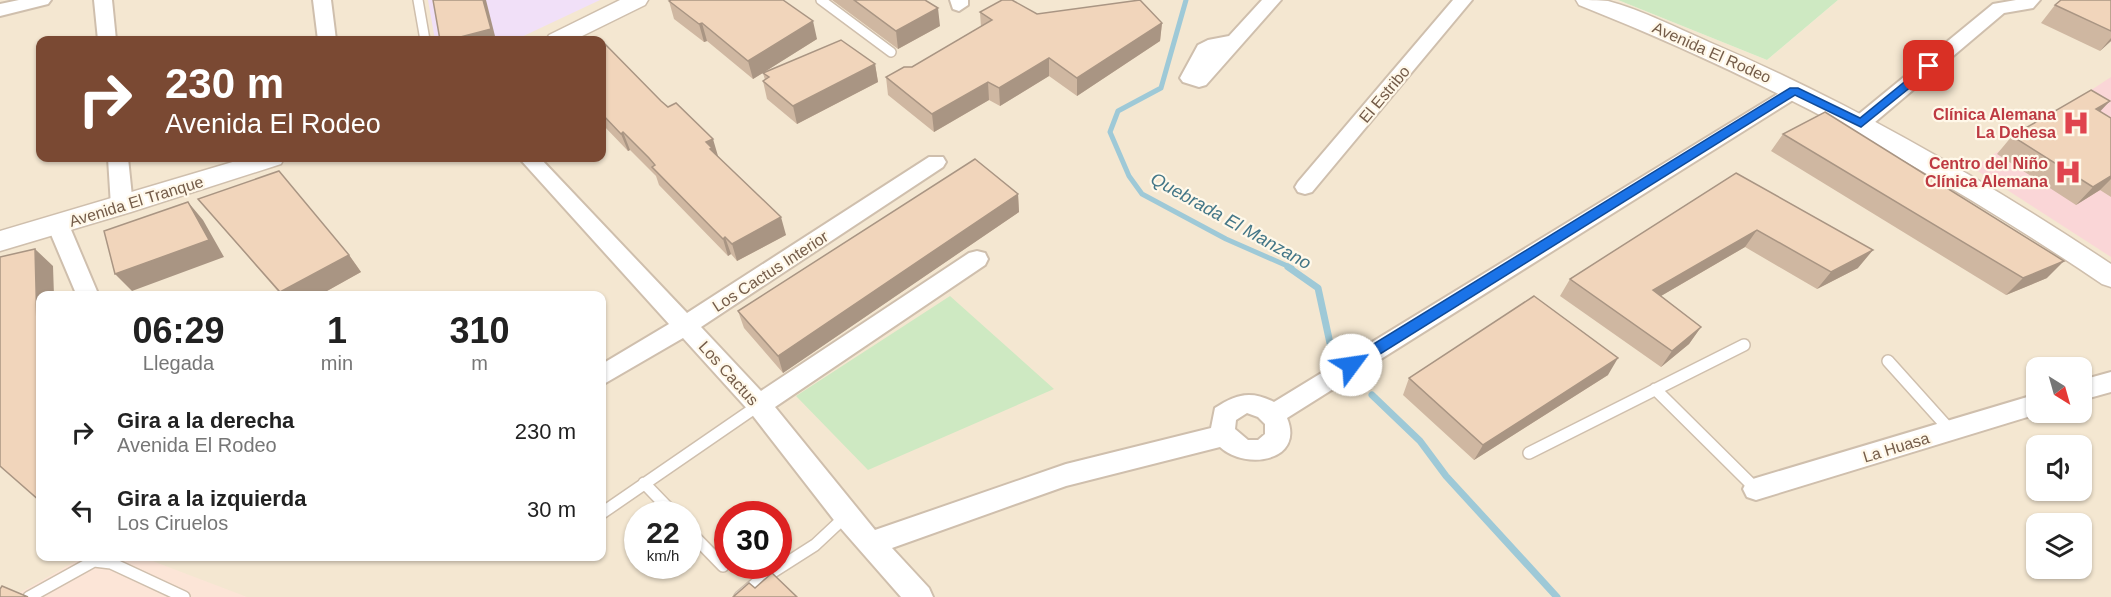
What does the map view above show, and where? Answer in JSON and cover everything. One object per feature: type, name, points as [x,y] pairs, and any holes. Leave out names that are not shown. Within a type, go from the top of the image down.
[{"type":"street","points":[[0,10],[42,0]]},
{"type":"street","points":[[104,0],[107,36]]},
{"type":"street","points":[[322,0],[326,36]]},
{"type":"street","points":[[565,36],[637,0]]},
{"type":"street","points":[[1234,42],[1272,0]]},
{"type":"street","name":"El Estribo","points":[[1305,187],[1463,0]]},
{"type":"street","name":"Avenida El Rodeo","points":[[1587,0],[1654,25],[1861,123],[2001,204],[2111,277]]},
{"type":"street","points":[[1861,123],[1998,4],[2027,3],[2031,0]]},
{"type":"street","points":[[1274,414],[1794,90]]},
{"type":"street","points":[[118,162],[122,207]]},
{"type":"street","name":"Avenida El Tranque","points":[[0,242],[122,207],[260,162]]},
{"type":"street","name":"Los Cactus","points":[[533,162],[759,405],[846,516],[871,543],[912,595]]},
{"type":"street","name":"Los Cactus Interior","points":[[606,373],[686,326],[936,162]]},
{"type":"street","points":[[58,225],[86,291]]},
{"type":"street","points":[[759,405],[977,259]]},
{"type":"street","points":[[2092,387],[2111,382]]},
{"type":"street","points":[[1238,405],[1257,405],[1274,414],[1279,431],[1277,439],[1263,450],[1243,450],[1234,446],[1225,435],[1222,423],[1224,415],[1238,405]]},
{"type":"street","name":"La Huasa","points":[[1756,489],[2026,407]]},
{"type":"street","points":[[871,543],[1066,475],[1225,435]]},
{"type":"lane","points":[[418,0],[424,36]]},
{"type":"lane","points":[[821,0],[891,52]]},
{"type":"lane","points":[[1529,453],[1744,345]]},
{"type":"lane","points":[[1888,361],[1950,430]]},
{"type":"lane","points":[[1655,390],[1756,489]]},
{"type":"lane","points":[[606,510],[759,405]]},
{"type":"lane","points":[[644,483],[661,501]]},
{"type":"lane","points":[[740,597],[760,580],[815,545],[846,516]]},
{"type":"lane","points":[[702,544],[714,557]]},
{"type":"lane","points":[[29,597],[94,561],[111,563],[184,597]]},
{"type":"shaded area","points":[[0,0],[1618,0],[1767,60],[1838,0],[2111,0],[2111,597],[0,597]]},
{"type":"shaded area","points":[[428,0],[600,0],[524,36],[434,36]]},
{"type":"shaded area","name":"Clínica Alemana La Dehesa","points":[[2111,77],[2111,257],[1973,168]]},
{"type":"shaded area","points":[[76,561],[152,561],[247,597],[12,597]]},
{"type":"green space","points":[[1618,0],[1838,0],[1767,60]]},
{"type":"green space","points":[[950,296],[1054,389],[868,470],[796,396]]},
{"type":"building","points":[[433,0],[483,0],[491,29],[464,36],[439,36]]},
{"type":"building","points":[[783,0],[813,21],[748,61],[702,23],[699,24],[669,1]]},
{"type":"building","points":[[854,0],[925,0],[938,8],[896,31]]},
{"type":"building","points":[[1002,0],[1012,0],[1037,14],[1140,0],[1162,23],[1077,78],[1049,58],[999,88],[988,82],[932,114],[886,77],[904,67],[912,67],[992,20],[980,12]]},
{"type":"building","points":[[2061,0],[2111,0],[2111,31],[2055,5]]},
{"type":"building","points":[[841,40],[875,64],[793,106],[763,81],[769,77],[763,73]]},
{"type":"building","points":[[606,45],[661,101],[668,107],[676,103],[713,139],[706,142],[712,148],[710,149],[781,217],[732,244],[725,237],[723,239],[652,167],[655,165],[623,132],[621,134],[606,118]]},
{"type":"building","name":"Centro del Niño Clínica Alemana","points":[[2091,90],[2110,101],[2096,109],[2111,118],[2111,176],[2093,187],[2012,136]]},
{"type":"building","points":[[1825,112],[2064,261],[2023,278],[1783,134]]},
{"type":"building","points":[[975,159],[1018,194],[778,356],[738,311]]},
{"type":"building","points":[[279,171],[349,255],[279,291],[198,199]]},
{"type":"building","points":[[1736,173],[1873,250],[1831,272],[1757,230],[1653,290],[1701,327],[1672,351],[1570,279]]},
{"type":"building","points":[[188,202],[209,240],[115,274],[104,231]]},
{"type":"building","points":[[35,249],[36,498],[0,466],[0,257]]},
{"type":"building","points":[[1534,296],[1618,358],[1483,445],[1409,378]]},
{"type":"building","points":[[765,579],[778,579],[797,597],[733,597],[749,583],[755,588]]},
{"type":"building","points":[[2,586],[28,597],[0,597]]},
{"type":"waterway","name":"Quebrada El Manzano","points":[[1186,0],[1161,88],[1118,111],[1110,132],[1129,176],[1142,194],[1226,239],[1292,268]]},
{"type":"waterway","name":"Quebrada El Manzano","points":[[1288,267],[1318,288],[1333,357]]},
{"type":"waterway","name":"Quebrada El Manzano","points":[[1372,395],[1420,441],[1446,476],[1557,597]]},
{"type":"place","name":"Clínica Alemana La Dehesa","points":[[2076,123]]},
{"type":"place","name":"Centro del Niño Clínica Alemana","points":[[2068,172]]},
{"type":"route","points":[[1351,365],[1441,312],[1794,90],[1861,123],[1929,66]]}]
